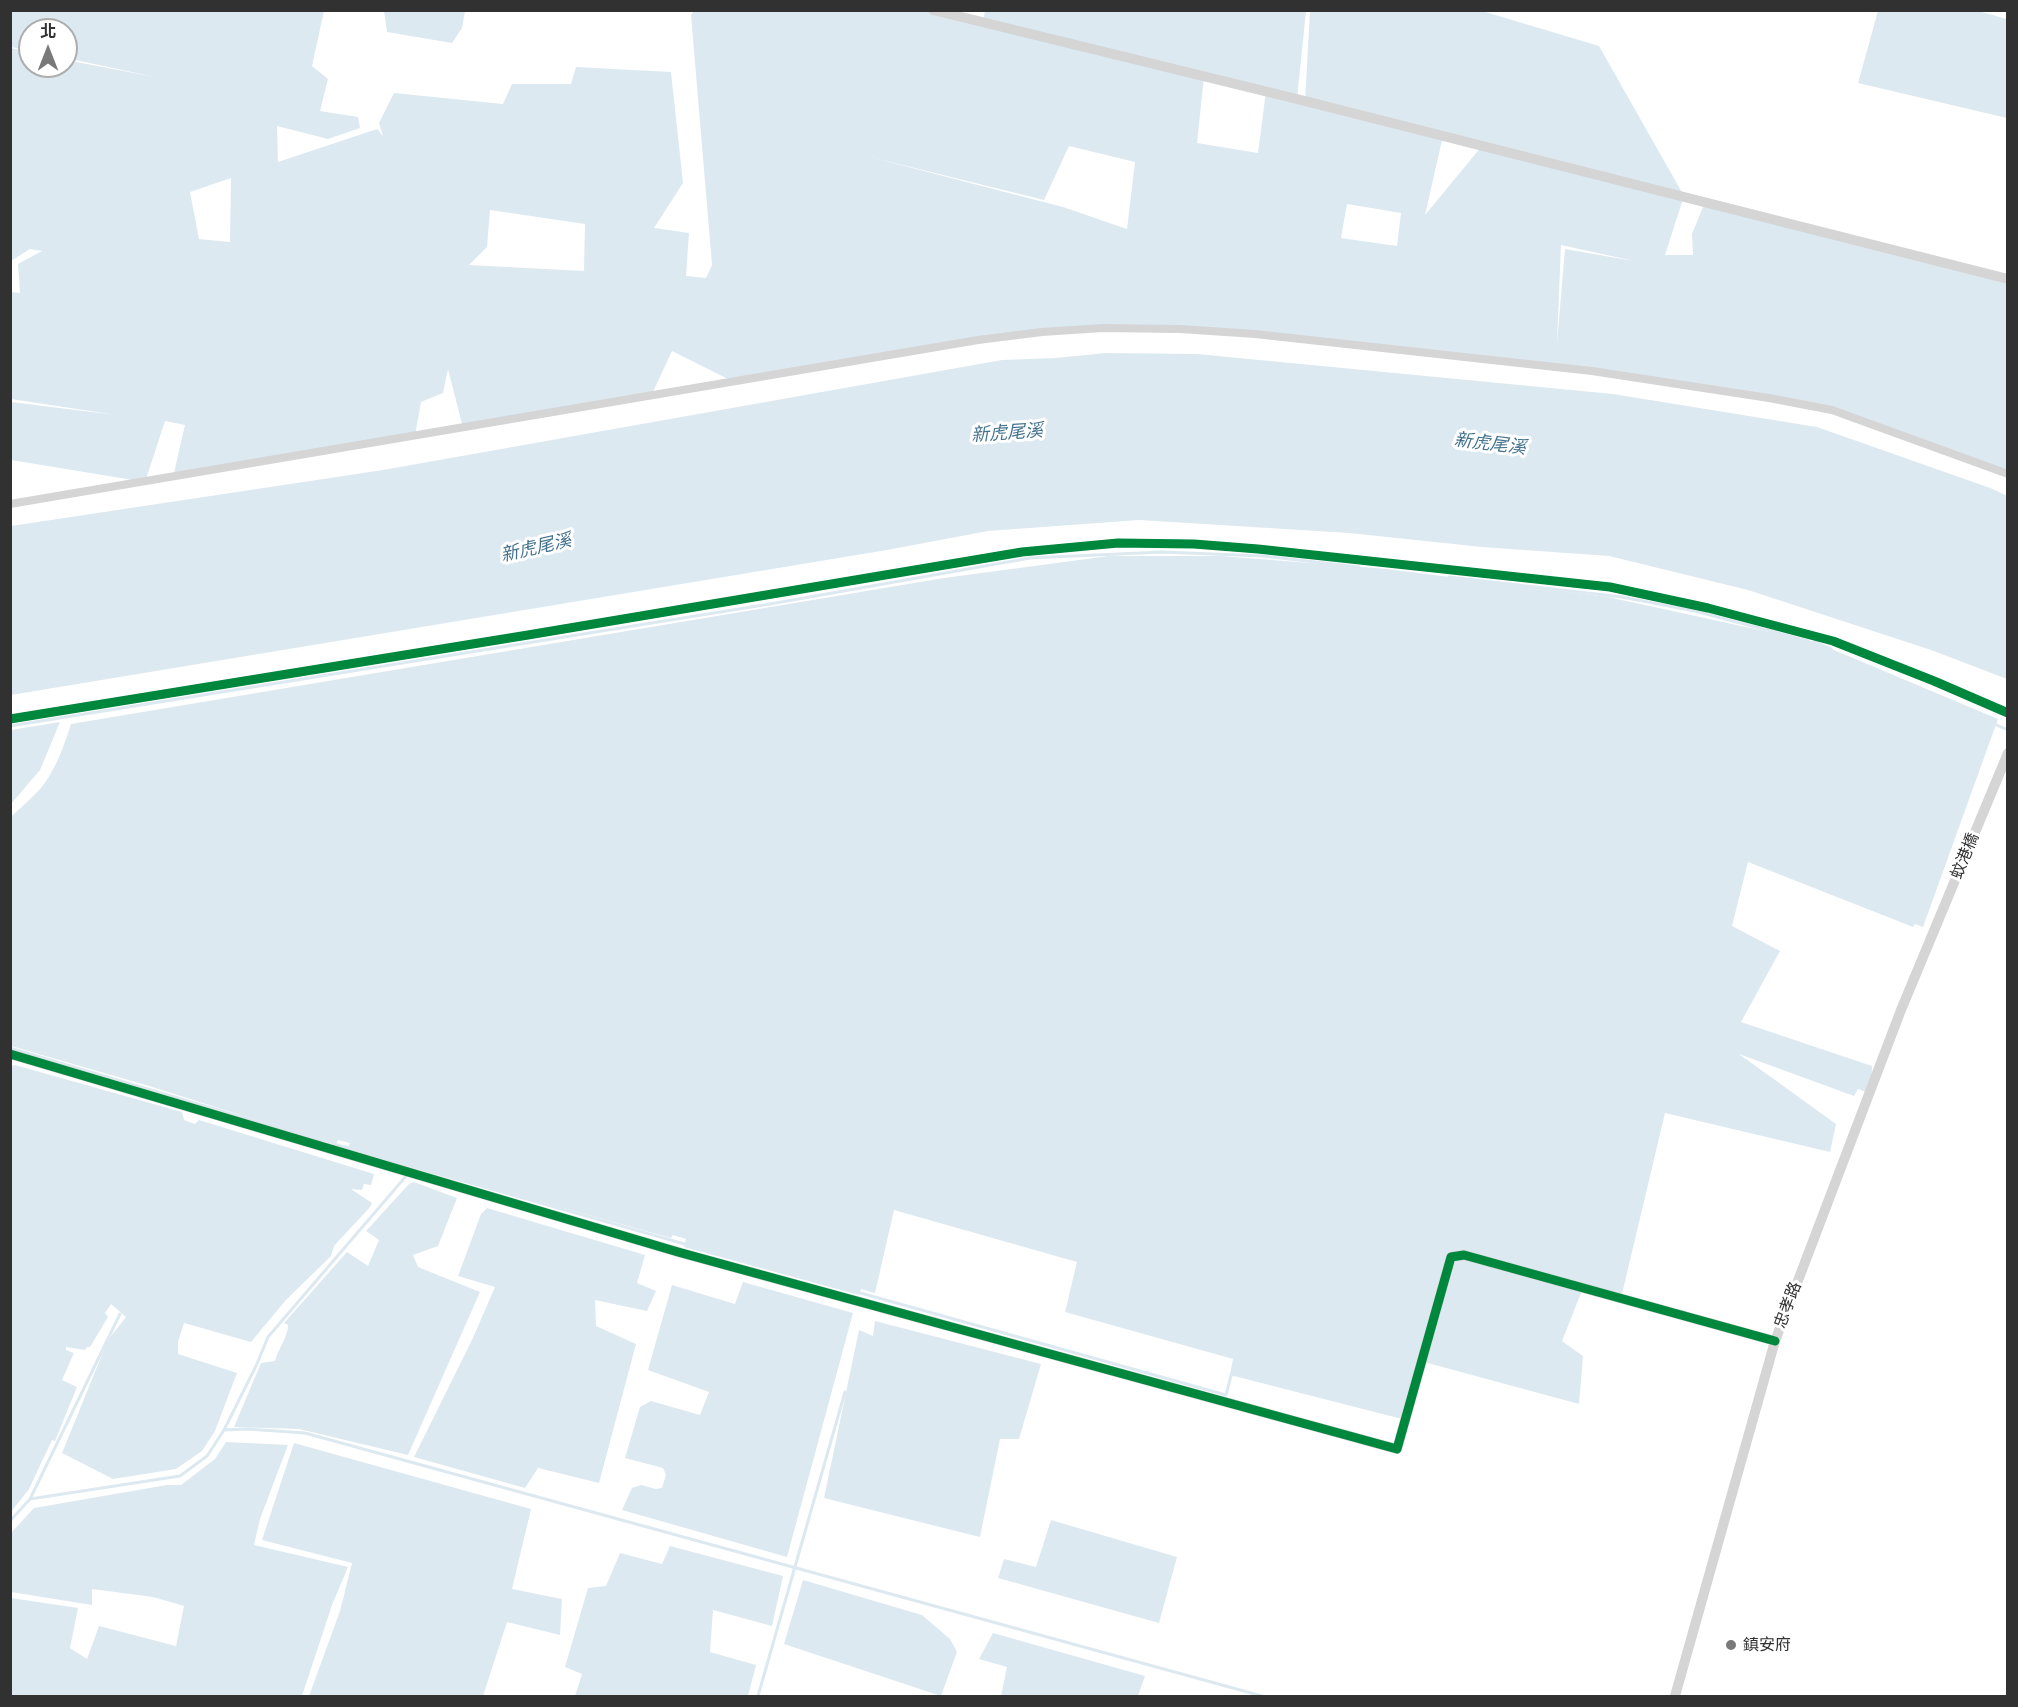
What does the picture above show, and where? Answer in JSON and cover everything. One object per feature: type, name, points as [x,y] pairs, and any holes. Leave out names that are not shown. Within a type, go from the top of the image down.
[{"type":"street","points":[[933,10],[1316,104],[2007,279]]},
{"type":"street","points":[[10,504],[978,340],[1042,332],[1103,328],[1180,329],[1255,334],[1592,371],[1758,396],[1832,410],[2007,474]]},
{"type":"street","points":[[10,719],[1022,552],[1118,543],[1194,544],[1258,549],[1610,587],[1708,608],[1833,641],[2007,713]]},
{"type":"street","name":"蚊港橋","points":[[1923,959],[2007,753]]},
{"type":"street","name":"忠孝路","points":[[1675,1696],[1775,1341],[1901,1010],[1923,959]]},
{"type":"street","points":[[10,1054],[678,1252],[1397,1449],[1451,1257],[1464,1255],[1775,1341]]},
{"type":"water","points":[[384,10],[465,11],[462,28],[452,43],[387,32]]},
{"type":"water","points":[[933,10],[983,22],[985,10],[1306,11],[1297,99],[1305,101],[1310,11],[1482,11],[1599,46],[1684,196],[1665,255],[1693,255],[1692,234],[1705,202],[2007,279],[2007,474],[1822,408],[1556,367],[1323,342],[1120,328],[984,340],[734,382],[672,351],[651,396],[463,428],[448,369],[443,393],[421,402],[415,436],[173,477],[185,425],[165,421],[145,482],[11,460],[11,402],[116,415],[11,399],[11,292],[20,293],[18,264],[42,251],[30,249],[11,261],[11,48],[18,49],[18,78],[78,78],[78,62],[155,77],[78,61],[78,18],[18,18],[18,48],[11,47],[11,11],[324,11],[312,66],[328,79],[320,111],[358,117],[360,128],[328,139],[277,126],[278,162],[377,129],[383,136],[379,123],[394,93],[503,104],[512,84],[571,84],[576,67],[671,72],[683,183],[654,228],[689,233],[686,276],[706,278],[712,265],[691,15],[694,11]],"holes":[[[1204,77],[1266,91],[1258,153],[1197,143]],[[1443,136],[1482,146],[1425,215]],[[1069,146],[1135,162],[1127,229],[1063,207],[866,156],[1044,200]],[[231,178],[230,242],[199,239],[190,192]],[[1347,204],[1401,213],[1397,246],[1341,238]],[[490,210],[585,224],[584,271],[469,265],[487,247]],[[1561,245],[1634,261],[1565,249],[1557,343]]]},
{"type":"water","points":[[1878,11],[1978,11],[2007,19],[2007,118],[1858,83]]},
{"type":"water","name":"新虎尾溪","points":[[1106,353],[1197,354],[1613,394],[1817,427],[1993,489],[2007,496],[2007,679],[1931,650],[1748,590],[1609,556],[1482,547],[1349,533],[1139,520],[988,531],[887,550],[11,695],[11,526],[383,470],[1002,360]]},
{"type":"water","points":[[1109,556],[1221,556],[1387,569],[1608,597],[1815,642],[1998,719],[1923,927],[1915,924],[1913,927],[1748,862],[1732,926],[1780,951],[1741,1022],[1872,1066],[1871,1094],[1858,1089],[1854,1096],[1739,1054],[1836,1124],[1830,1152],[1665,1113],[1622,1294],[1583,1288],[1562,1341],[1583,1356],[1579,1404],[1424,1362],[1406,1420],[1230,1375],[1233,1359],[1065,1312],[1077,1262],[894,1210],[875,1293],[861,1289],[859,1295],[684,1247],[686,1239],[673,1235],[671,1238],[348,1148],[350,1143],[338,1140],[335,1145],[149,1086],[11,1046],[11,817],[46,781],[59,757],[71,724],[944,578]]},
{"type":"water","points":[[60,722],[40,770],[11,804],[11,730]]},
{"type":"water","points":[[15,1065],[182,1112],[184,1120],[195,1124],[199,1120],[374,1174],[371,1185],[364,1184],[362,1190],[351,1189],[372,1203],[370,1207],[334,1246],[331,1256],[285,1301],[251,1342],[184,1323],[178,1342],[178,1354],[237,1373],[215,1431],[202,1451],[176,1469],[113,1479],[62,1453],[108,1340],[126,1317],[111,1304],[105,1313],[108,1317],[90,1347],[85,1350],[66,1347],[66,1350],[74,1353],[62,1380],[77,1387],[55,1441],[52,1440],[29,1489],[11,1512],[10,1066]]},
{"type":"water","points":[[414,1182],[457,1198],[438,1246],[413,1255],[418,1267],[480,1292],[408,1455],[299,1429],[234,1427],[261,1363],[275,1361],[288,1330],[288,1325],[284,1323],[347,1252],[368,1266],[379,1240],[366,1231],[409,1184]]},
{"type":"water","points":[[487,1208],[645,1255],[637,1283],[656,1291],[647,1311],[595,1300],[596,1326],[636,1344],[599,1483],[538,1468],[525,1488],[414,1457],[472,1340],[495,1287],[458,1276],[481,1214]]},
{"type":"water","points":[[743,1282],[853,1313],[787,1557],[622,1510],[632,1488],[641,1485],[656,1489],[662,1488],[666,1475],[663,1468],[625,1458],[640,1407],[651,1401],[700,1415],[709,1392],[648,1370],[672,1285],[735,1304]]},
{"type":"water","points":[[875,1321],[1041,1364],[1019,1439],[1000,1439],[980,1537],[824,1498],[859,1330],[873,1336]]},
{"type":"water","points":[[226,1442],[288,1445],[260,1519],[254,1545],[348,1567],[332,1605],[302,1696],[11,1696],[11,1598],[78,1608],[70,1648],[87,1659],[99,1626],[176,1646],[184,1606],[153,1597],[92,1589],[92,1605],[11,1592],[11,1533],[34,1508],[167,1485],[181,1485],[215,1459]]},
{"type":"water","points":[[294,1443],[531,1509],[512,1589],[562,1599],[560,1635],[507,1622],[483,1696],[309,1696],[340,1611],[352,1563],[262,1540]]},
{"type":"water","points":[[1051,1520],[1177,1557],[1159,1623],[998,1578],[1004,1559],[1036,1567]]},
{"type":"water","points":[[670,1546],[783,1576],[772,1626],[713,1610],[710,1652],[756,1665],[748,1696],[575,1696],[582,1674],[565,1667],[588,1588],[606,1586],[620,1553],[662,1564]]},
{"type":"water","points":[[803,1580],[922,1615],[950,1639],[957,1652],[941,1696],[784,1644]]},
{"type":"water","points":[[993,1633],[1145,1676],[1138,1696],[1001,1696],[1007,1667],[979,1659]]},
{"type":"waterway","points":[[10,726],[770,604],[1030,558],[1162,552],[1263,556],[1359,567]]},
{"type":"waterway","points":[[1449,577],[1622,597],[1695,611],[1808,641]]},
{"type":"waterway","points":[[1814,642],[1831,649]]},
{"type":"waterway","points":[[1992,723],[2008,730]]},
{"type":"waterway","points":[[10,1048],[322,1141]]},
{"type":"waterway","points":[[334,1144],[688,1245]]},
{"type":"waterway","points":[[30,1499],[180,1476],[207,1456],[224,1430],[268,1337],[407,1175]]},
{"type":"waterway","points":[[857,1292],[1226,1395],[1232,1372]]},
{"type":"waterway","points":[[10,1521],[30,1499],[120,1314]]},
{"type":"waterway","points":[[758,1696],[845,1392]]},
{"type":"waterway","points":[[224,1430],[247,1429],[305,1433],[1262,1696]]},
{"type":"cycle path","points":[[10,719],[1022,552],[1118,543],[1194,544],[1258,549],[1610,587],[1708,608],[1833,641],[2008,713]]},
{"type":"cycle path","points":[[10,1054],[678,1252],[1397,1449],[1451,1257],[1464,1255],[1775,1341]]},
{"type":"place","name":"鎮安府","points":[[1731,1645]]}]
